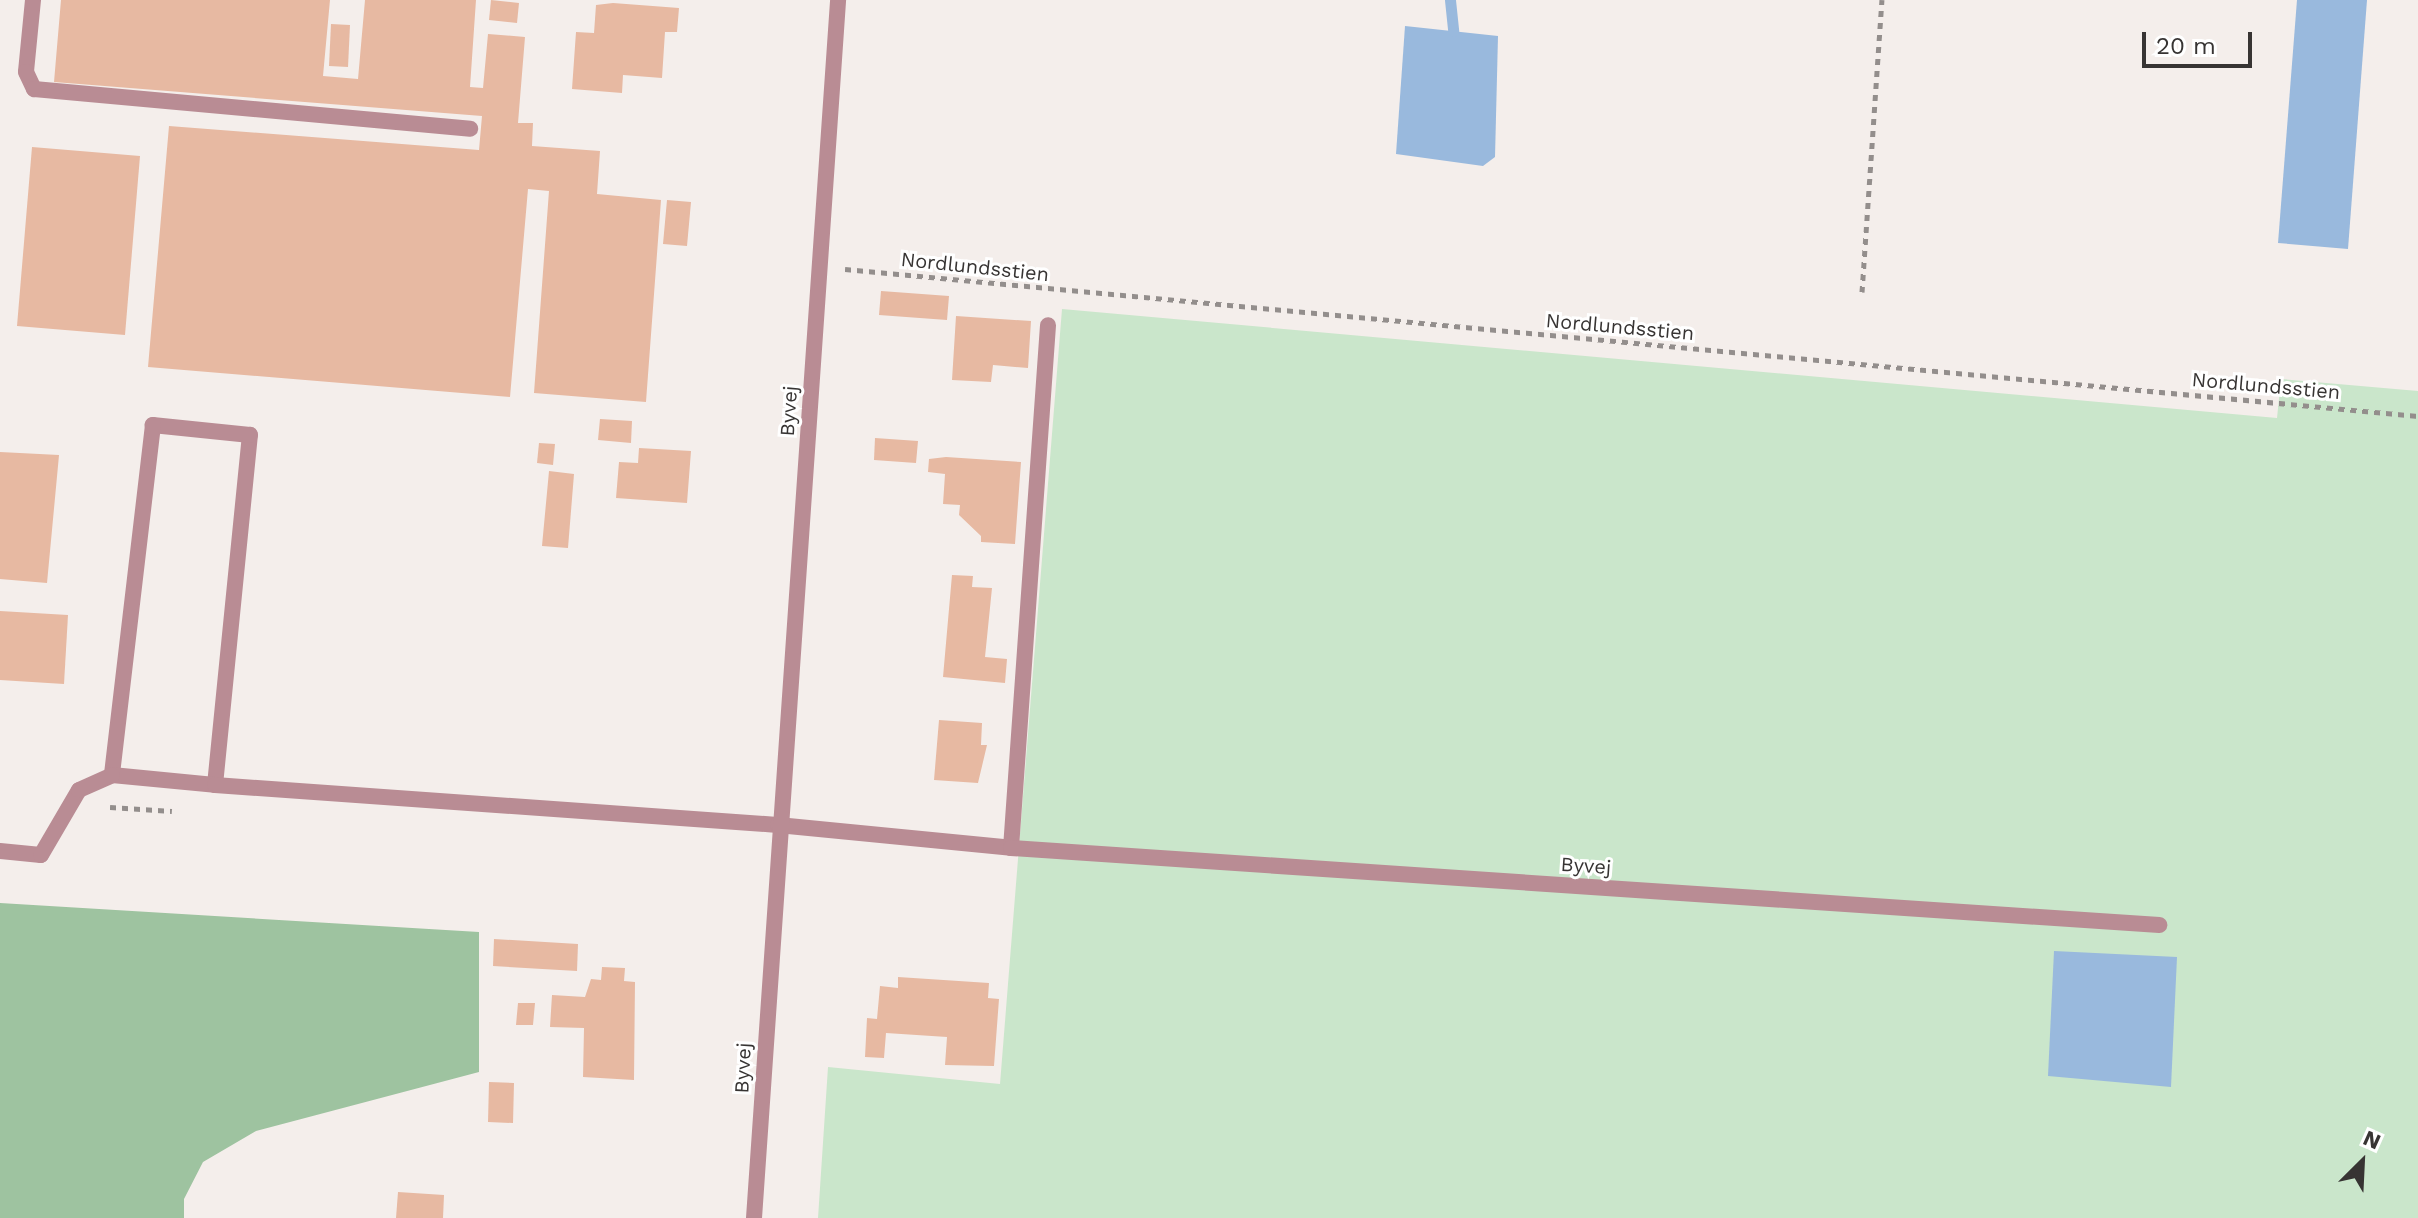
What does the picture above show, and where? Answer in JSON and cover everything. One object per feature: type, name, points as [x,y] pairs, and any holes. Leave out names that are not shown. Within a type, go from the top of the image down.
[{"type":"street","points":[[33,0],[26,72],[34,89],[470,129]]},
{"type":"street","name":"Byvej","points":[[754,1218],[778,825],[838,0]]},
{"type":"street","points":[[1011,848],[1048,325]]},
{"type":"street","points":[[112,775],[153,425],[250,435],[215,785]]},
{"type":"street","points":[[0,851],[41,855],[79,790],[112,775],[778,825]]},
{"type":"street","name":"Byvej","points":[[778,825],[1011,848],[2159,925]]},
{"type":"path","points":[[1862,292],[1882,0]]},
{"type":"path","name":"Nordlundsstien","points":[[820,266],[2418,416]]},
{"type":"green space","points":[[1062,309],[2277,418],[2281,379],[2418,391],[2418,1218],[818,1218],[828,1067],[1000,1084]]},
{"type":"green space","points":[[0,903],[479,932],[479,1072],[256,1131],[203,1162],[184,1199],[184,1218],[0,1218]]},
{"type":"water","points":[[2297,0],[2367,0],[2348,249],[2278,243]]},
{"type":"water","points":[[1405,26],[1498,36],[1495,157],[1483,166],[1396,154]]},
{"type":"water","points":[[2054,951],[2177,957],[2171,1087],[2048,1076]]},
{"type":"building","points":[[61,0],[330,0],[323,76],[358,79],[365,0],[476,0],[470,87],[483,88],[488,34],[525,37],[518,123],[533,123],[532,146],[600,151],[597,194],[661,200],[646,402],[534,393],[549,191],[528,189],[510,397],[148,367],[169,126],[479,150],[482,116],[54,82]]},
{"type":"building","points":[[491,0],[519,3],[517,23],[489,20]]},
{"type":"building","points":[[613,3],[679,8],[677,32],[665,32],[662,78],[623,75],[622,93],[572,89],[576,32],[594,33],[596,5]]},
{"type":"building","points":[[331,24],[350,25],[348,67],[329,66]]},
{"type":"building","points":[[32,147],[140,156],[125,335],[17,326]]},
{"type":"building","points":[[667,200],[691,202],[687,246],[663,244]]},
{"type":"building","points":[[881,291],[949,296],[947,320],[879,315]]},
{"type":"building","points":[[956,316],[1031,321],[1028,368],[993,365],[991,382],[952,380]]},
{"type":"building","points":[[600,419],[632,421],[631,443],[598,440]]},
{"type":"building","points":[[875,438],[918,441],[916,463],[874,460]]},
{"type":"building","points":[[539,443],[555,444],[553,465],[537,463]]},
{"type":"building","points":[[639,448],[691,451],[687,503],[616,498],[619,462],[638,463]]},
{"type":"building","points":[[0,452],[59,455],[47,583],[0,579]]},
{"type":"building","points":[[946,457],[1021,462],[1015,544],[981,542],[981,536],[959,515],[960,505],[943,504],[945,474],[928,472],[929,459]]},
{"type":"building","points":[[549,471],[574,474],[568,548],[542,546]]},
{"type":"building","points":[[952,575],[973,576],[972,587],[992,588],[985,657],[1007,659],[1005,683],[943,677]]},
{"type":"building","points":[[0,611],[68,615],[64,684],[0,680]]},
{"type":"building","points":[[939,720],[982,723],[981,745],[987,745],[978,783],[934,780]]},
{"type":"building","points":[[494,939],[578,944],[577,971],[493,966]]},
{"type":"building","points":[[602,967],[625,968],[624,981],[635,982],[634,1080],[583,1077],[584,1028],[550,1027],[552,995],[585,997],[591,979],[601,980]]},
{"type":"building","points":[[898,977],[989,983],[988,998],[999,999],[994,1066],[945,1065],[947,1037],[886,1033],[884,1058],[865,1057],[867,1018],[877,1019],[880,986],[898,988]]},
{"type":"building","points":[[518,1003],[535,1003],[533,1025],[516,1025]]},
{"type":"building","points":[[489,1082],[514,1083],[513,1123],[488,1122]]},
{"type":"building","points":[[398,1192],[444,1195],[443,1218],[396,1218]]},
{"type":"waterway","points":[[1450,0],[1453,31]]}]
